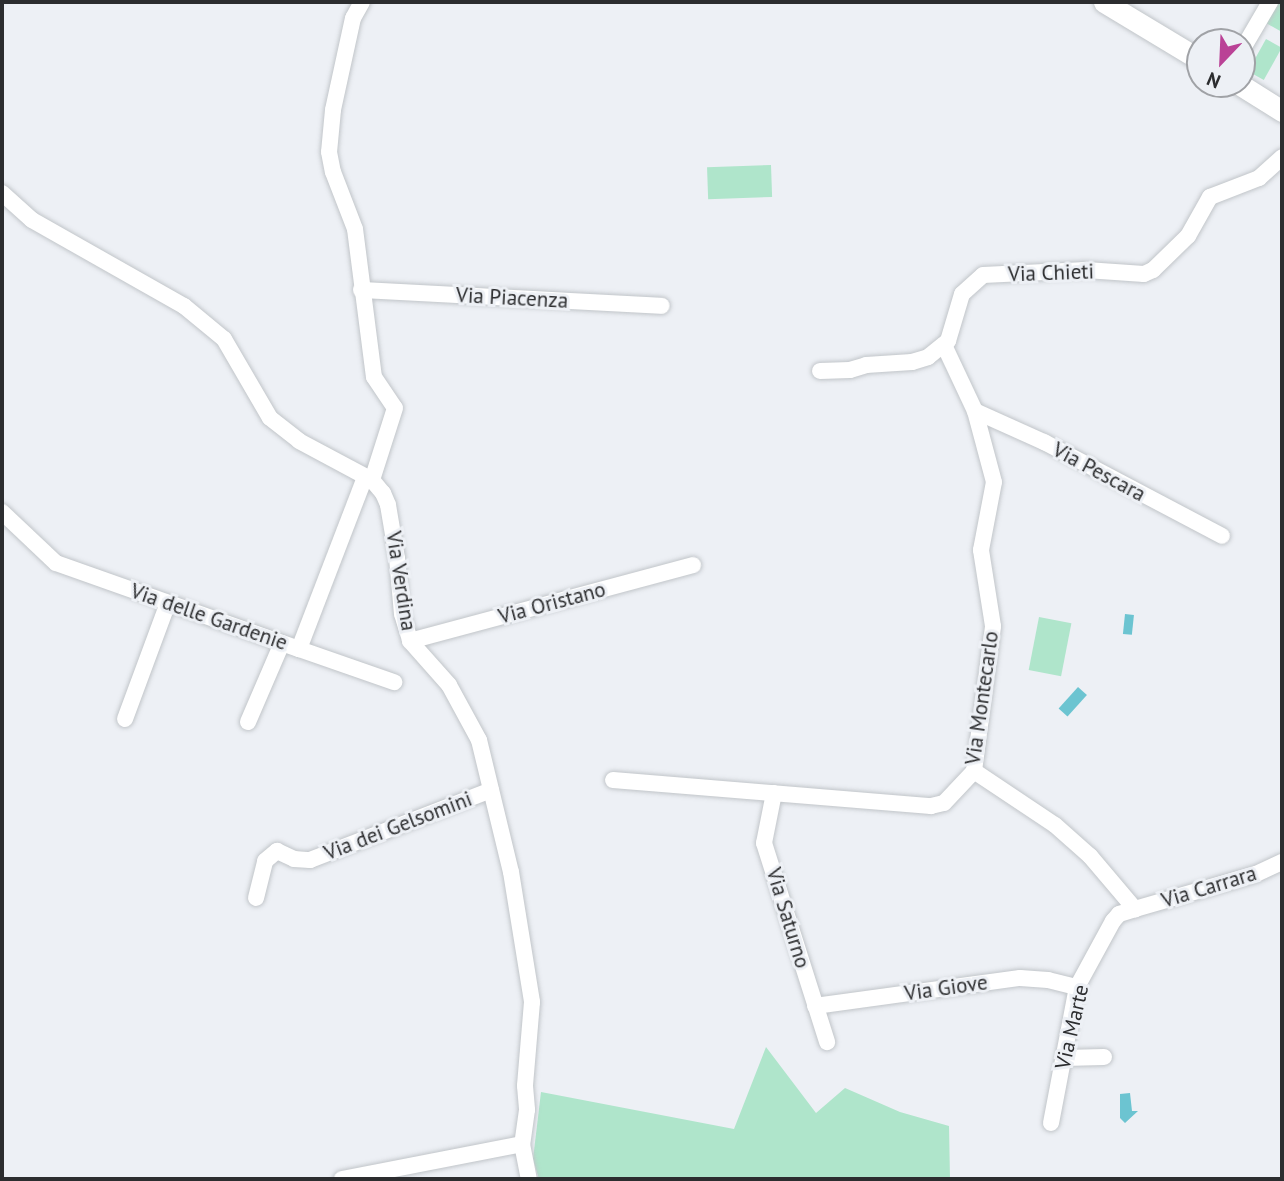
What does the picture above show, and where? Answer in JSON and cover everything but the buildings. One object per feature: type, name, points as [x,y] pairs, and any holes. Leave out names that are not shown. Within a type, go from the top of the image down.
[{"type":"main road","points":[[1104,2],[1186,52]]},
{"type":"main road","points":[[1256,95],[1282,111]]},
{"type":"street","points":[[361,290],[355,229],[332,173],[329,152],[333,110],[353,19],[362,2]]},
{"type":"street","points":[[1255,28],[1270,2]]},
{"type":"street","name":"Via Chieti","points":[[944,345],[955,326],[962,294],[983,275],[1086,270],[1143,274],[1153,270],[1188,236],[1210,197],[1259,178],[1282,157]]},
{"type":"street","points":[[2,193],[32,220],[184,306],[224,339],[270,418],[299,441],[368,478]]},
{"type":"street","name":"Via Piacenza","points":[[361,290],[662,306]]},
{"type":"street","name":"Via delle Gardenie","points":[[2,512],[56,563],[299,649],[395,408],[374,377],[361,290]]},
{"type":"street","points":[[820,371],[912,362],[928,357],[944,345]]},
{"type":"street","name":"Via Montecarlo","points":[[613,780],[931,806],[944,803],[974,771],[993,626],[981,550],[994,482],[975,411],[944,345]]},
{"type":"street","name":"Via Pescara","points":[[975,411],[1044,442],[1222,536]]},
{"type":"street","name":"Via Verdina","points":[[368,478],[388,505],[402,614],[410,640],[449,685],[479,740],[511,872],[532,1002],[525,1086],[527,1110],[522,1144],[528,1179]]},
{"type":"street","name":"Via Oristano","points":[[410,640],[693,565]]},
{"type":"street","points":[[125,719],[168,603]]},
{"type":"street","points":[[248,722],[282,643]]},
{"type":"street","points":[[299,649],[394,682]]},
{"type":"street","points":[[974,771],[1055,825],[1090,856],[1135,909]]},
{"type":"street","name":"Via dei Gelsomini","points":[[256,898],[265,861],[277,851],[295,859],[310,860],[491,790]]},
{"type":"street","name":"Via Saturno","points":[[774,793],[764,842],[827,1042]]},
{"type":"street","name":"Via Carrara","points":[[1135,909],[1256,874],[1282,862]]},
{"type":"street","name":"Via Marte","points":[[1051,1123],[1077,987],[1113,921],[1119,914],[1135,909]]},
{"type":"street","name":"Via Giove","points":[[815,1006],[1020,978],[1048,980],[1077,987]]},
{"type":"street","points":[[1064,1058],[1104,1057]]},
{"type":"street","points":[[342,1179],[522,1144]]},
{"type":"green space","points":[[1279,2],[1282,2],[1282,32],[1266,23]]},
{"type":"green space","points":[[1266,39],[1282,48],[1264,80],[1256,76],[1256,57]]},
{"type":"green space","points":[[771,165],[772,197],[708,199],[707,167]]},
{"type":"green space","points":[[1039,617],[1071,623],[1061,676],[1029,670]]},
{"type":"green space","points":[[766,1047],[816,1113],[845,1088],[900,1112],[949,1126],[950,1179],[539,1179],[533,1159],[541,1092],[734,1129]]},
{"type":"water","points":[[1125,614],[1134,615],[1132,635],[1123,634]]},
{"type":"water","points":[[1078,687],[1087,695],[1068,717],[1059,709]]},
{"type":"water","points":[[1130,1093],[1132,1111],[1138,1111],[1125,1123],[1120,1118],[1120,1094]]}]
